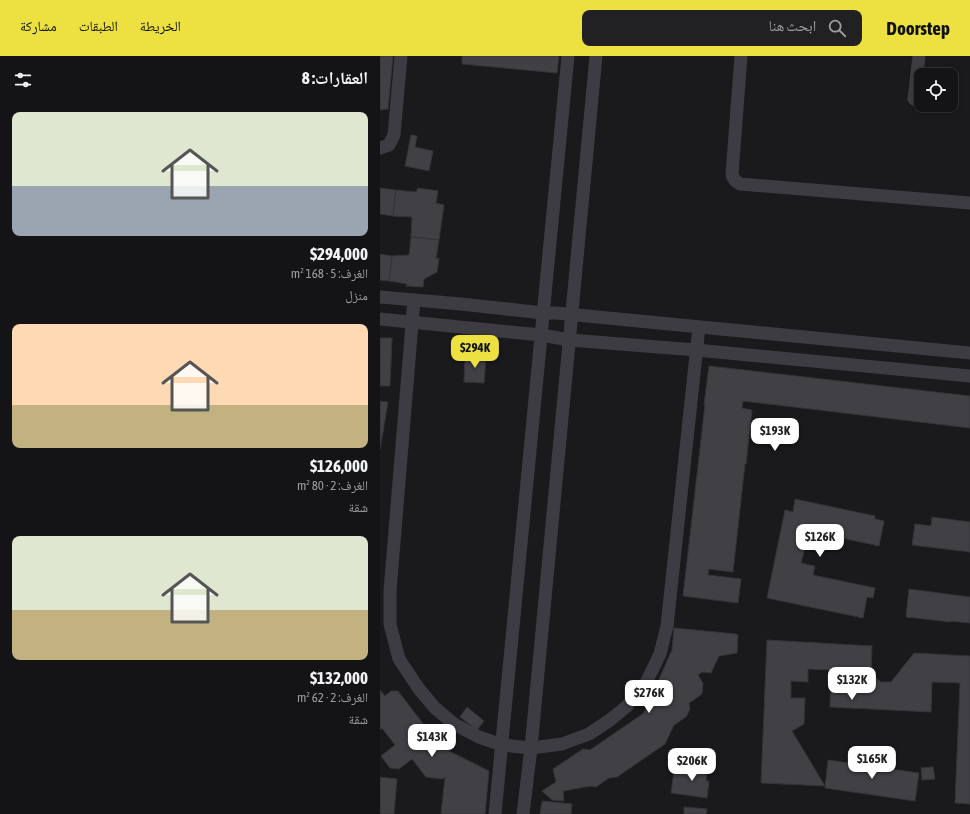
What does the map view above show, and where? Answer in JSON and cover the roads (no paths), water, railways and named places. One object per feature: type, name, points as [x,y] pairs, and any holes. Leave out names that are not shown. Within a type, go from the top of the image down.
[{"type":"street","points":[[380,148],[389,144],[394,135],[401,56]]},
{"type":"street","points":[[495,814],[568,56]]},
{"type":"street","points":[[523,814],[531,748],[596,56]]},
{"type":"street","points":[[741,56],[732,174],[732,178],[740,184],[970,203]]},
{"type":"street","points":[[918,68],[919,56]]},
{"type":"street","points":[[380,297],[970,353]]},
{"type":"street","points":[[414,300],[390,591],[390,624],[399,659],[435,708],[454,724],[479,737],[502,745],[531,748],[562,744],[589,734],[610,720],[627,706],[646,683],[660,654],[667,626],[699,328]]},
{"type":"street","points":[[380,319],[541,335],[570,340],[696,350],[970,376]]}]
